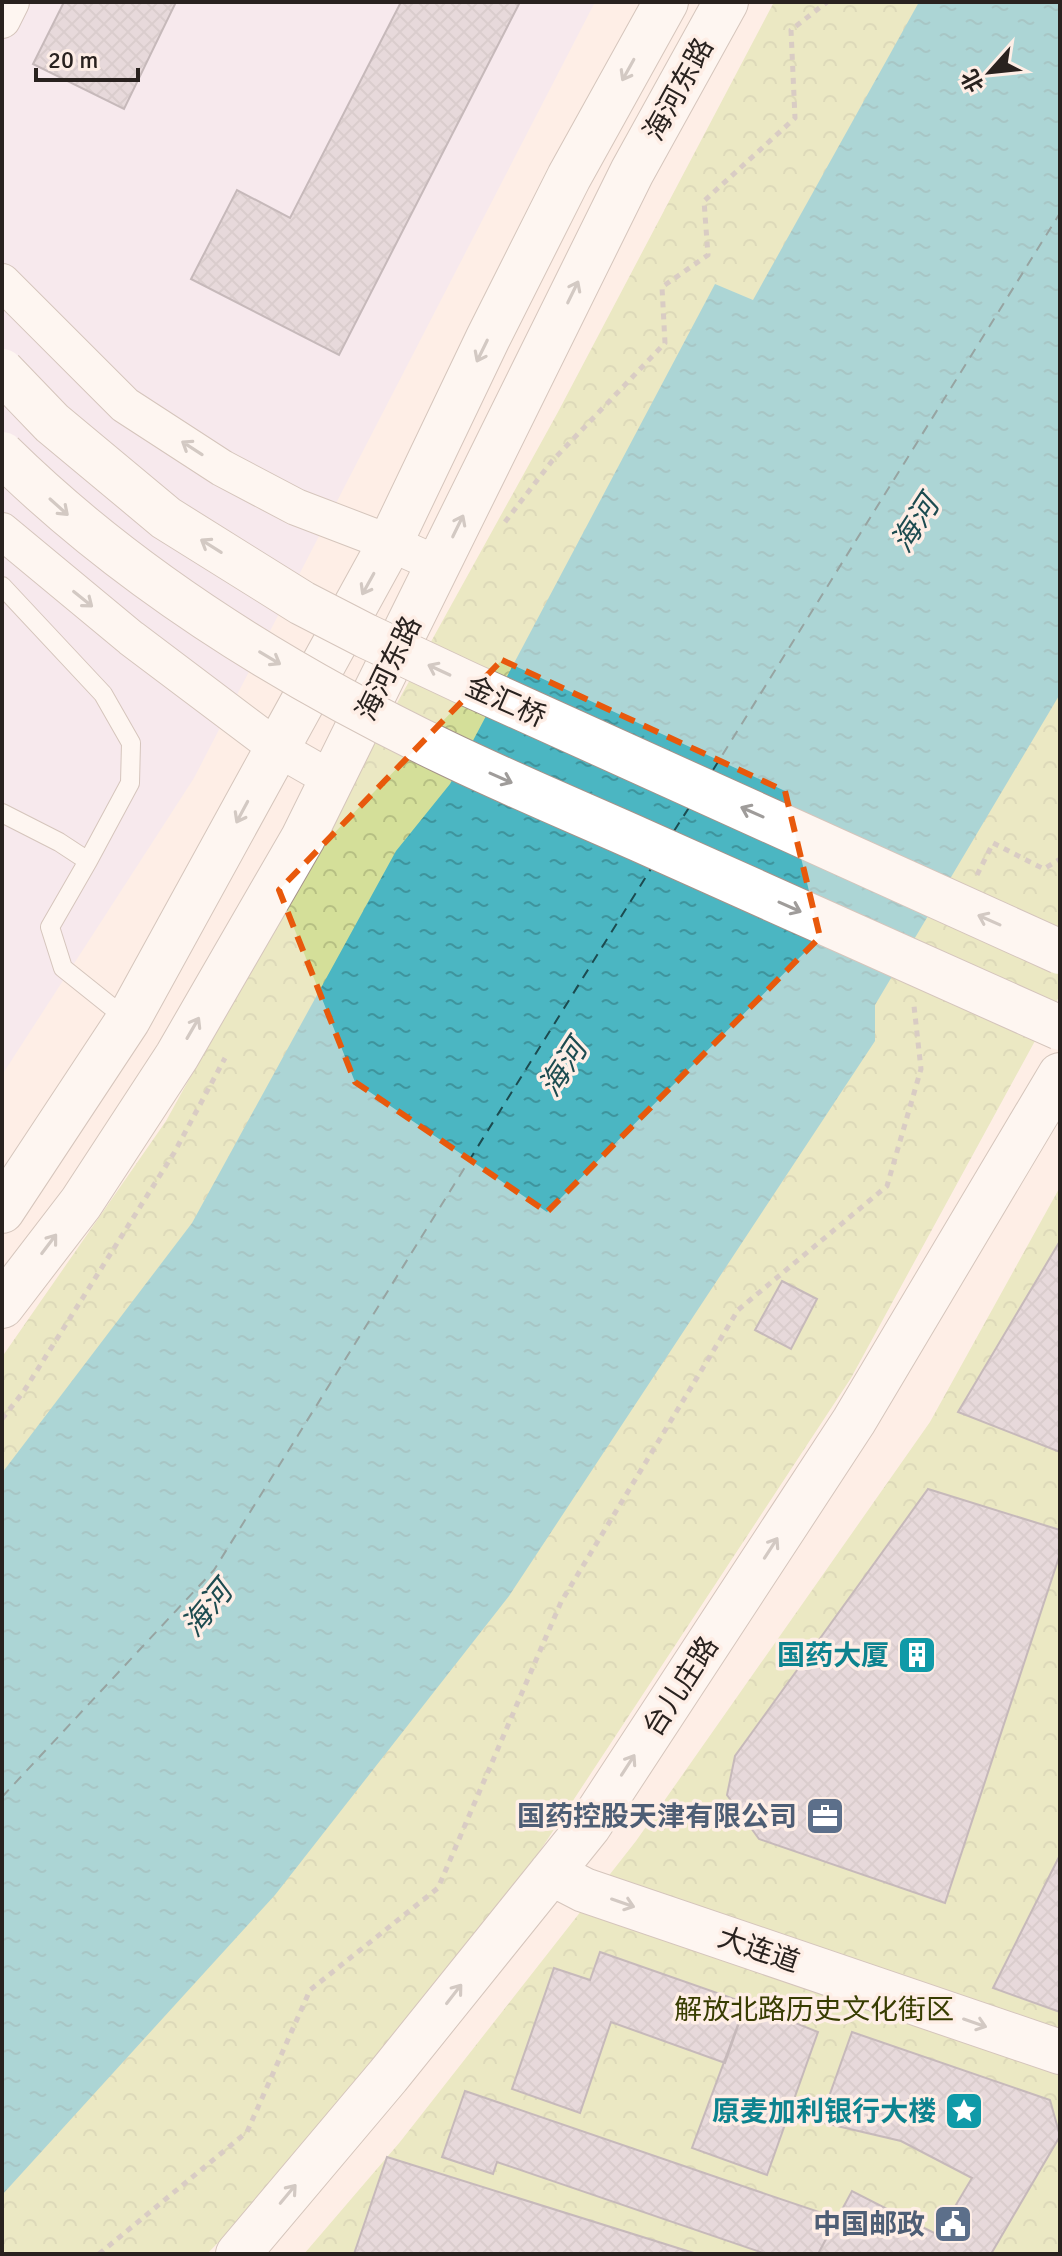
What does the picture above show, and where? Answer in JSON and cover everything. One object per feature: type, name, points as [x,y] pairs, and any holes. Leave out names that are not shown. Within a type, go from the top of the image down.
[{"type":"main road","name":"海河东路","points":[[2,1211],[128,1020],[390,543],[569,177],[666,2]]},
{"type":"main road","name":"海河东路","points":[[2,1306],[81,1203],[177,1056],[333,780],[632,172],[726,2]]},
{"type":"main road","name":"金汇桥","points":[[2,371],[52,423],[166,518],[302,603],[468,684],[1060,952]]},
{"type":"main road","points":[[2,454],[72,518],[184,604],[272,660],[342,698],[444,752],[1060,1028]]},
{"type":"main road","name":"台儿庄路","points":[[238,2254],[388,2076],[589,1826],[854,1421],[1060,1075]]},
{"type":"main road","name":"大连道","points":[[551,1873],[584,1890],[1060,2052]]},
{"type":"street","points":[[2,20],[11,2]]},
{"type":"street","points":[[2,282],[125,405],[222,468],[296,507],[439,565]]},
{"type":"street","points":[[2,531],[131,638],[277,748],[333,780]]},
{"type":"lane","points":[[2,586],[103,694],[131,743],[130,783],[50,927],[63,968],[128,1020]]},
{"type":"lane","points":[[2,813],[59,842],[88,861]]},
{"type":"path","points":[[993,843],[1044,869],[1060,859]]},
{"type":"path","points":[[99,2254],[247,2132],[310,1990],[438,1888],[561,1602],[738,1310],[887,1186],[921,1069],[914,1001]]},
{"type":"highlighted area","points":[[502,660],[785,791],[820,937],[547,1212],[355,1082],[279,890]]},
{"type":"shaded area","points":[[2,2],[595,2],[194,778],[2,1075]]},
{"type":"green space","points":[[774,2],[1060,2],[1060,995],[851,1378],[528,1869],[284,2175],[207,2254],[2,2254],[2,1357],[166,1121],[558,412]]},
{"type":"green space","name":"解放北路历史文化街区","points":[[1060,1187],[1060,2254],[304,2254],[400,2142],[636,1841],[930,1422]]},
{"type":"water","name":"海河","points":[[919,2],[1060,2],[1060,694],[875,1005],[875,1041],[509,1596],[275,1895],[2,2195],[2,1473],[192,1223],[396,851],[450,784],[715,284],[753,300]]},
{"type":"building","points":[[64,2],[176,2],[124,109],[33,64]]},
{"type":"building","points":[[401,2],[520,2],[339,355],[191,279],[237,190],[290,218]]},
{"type":"building","points":[[1060,1241],[1060,1452],[958,1412]]},
{"type":"building","points":[[782,1281],[817,1299],[791,1349],[755,1330]]},
{"type":"building","name":"国药大厦","points":[[928,1489],[1060,1530],[1060,1554],[945,1903],[759,1839],[727,1795],[735,1756]]},
{"type":"building","points":[[1060,1855],[1060,2012],[993,1988]]},
{"type":"building","points":[[600,1952],[746,2003],[725,2063],[611,2022],[580,2113],[512,2089],[554,1968],[590,1980]]},
{"type":"building","points":[[746,2003],[818,2032],[767,2175],[692,2148]]},
{"type":"building","points":[[852,2032],[1050,2100],[1060,2136],[991,2254],[818,2254],[852,2191],[938,2235],[972,2178],[901,2141],[820,2122]]},
{"type":"building","points":[[465,2091],[837,2218],[818,2254],[766,2254],[497,2162],[493,2174],[442,2157]]},
{"type":"building","points":[[387,2157],[697,2254],[354,2254]]},
{"type":"ferry route","points":[[713,770],[1060,213]]},
{"type":"ferry route","points":[[674,831],[690,806]]},
{"type":"ferry route","points":[[2,1797],[214,1570],[652,867]]},
{"type":"place","name":"国药大厦","points":[[917,1655]]},
{"type":"place","name":"国药控股天津有限公司","points":[[825,1816]]},
{"type":"place","name":"原麦加利银行大楼","points":[[964,2111]]},
{"type":"place","name":"中国邮政","points":[[953,2224]]}]
